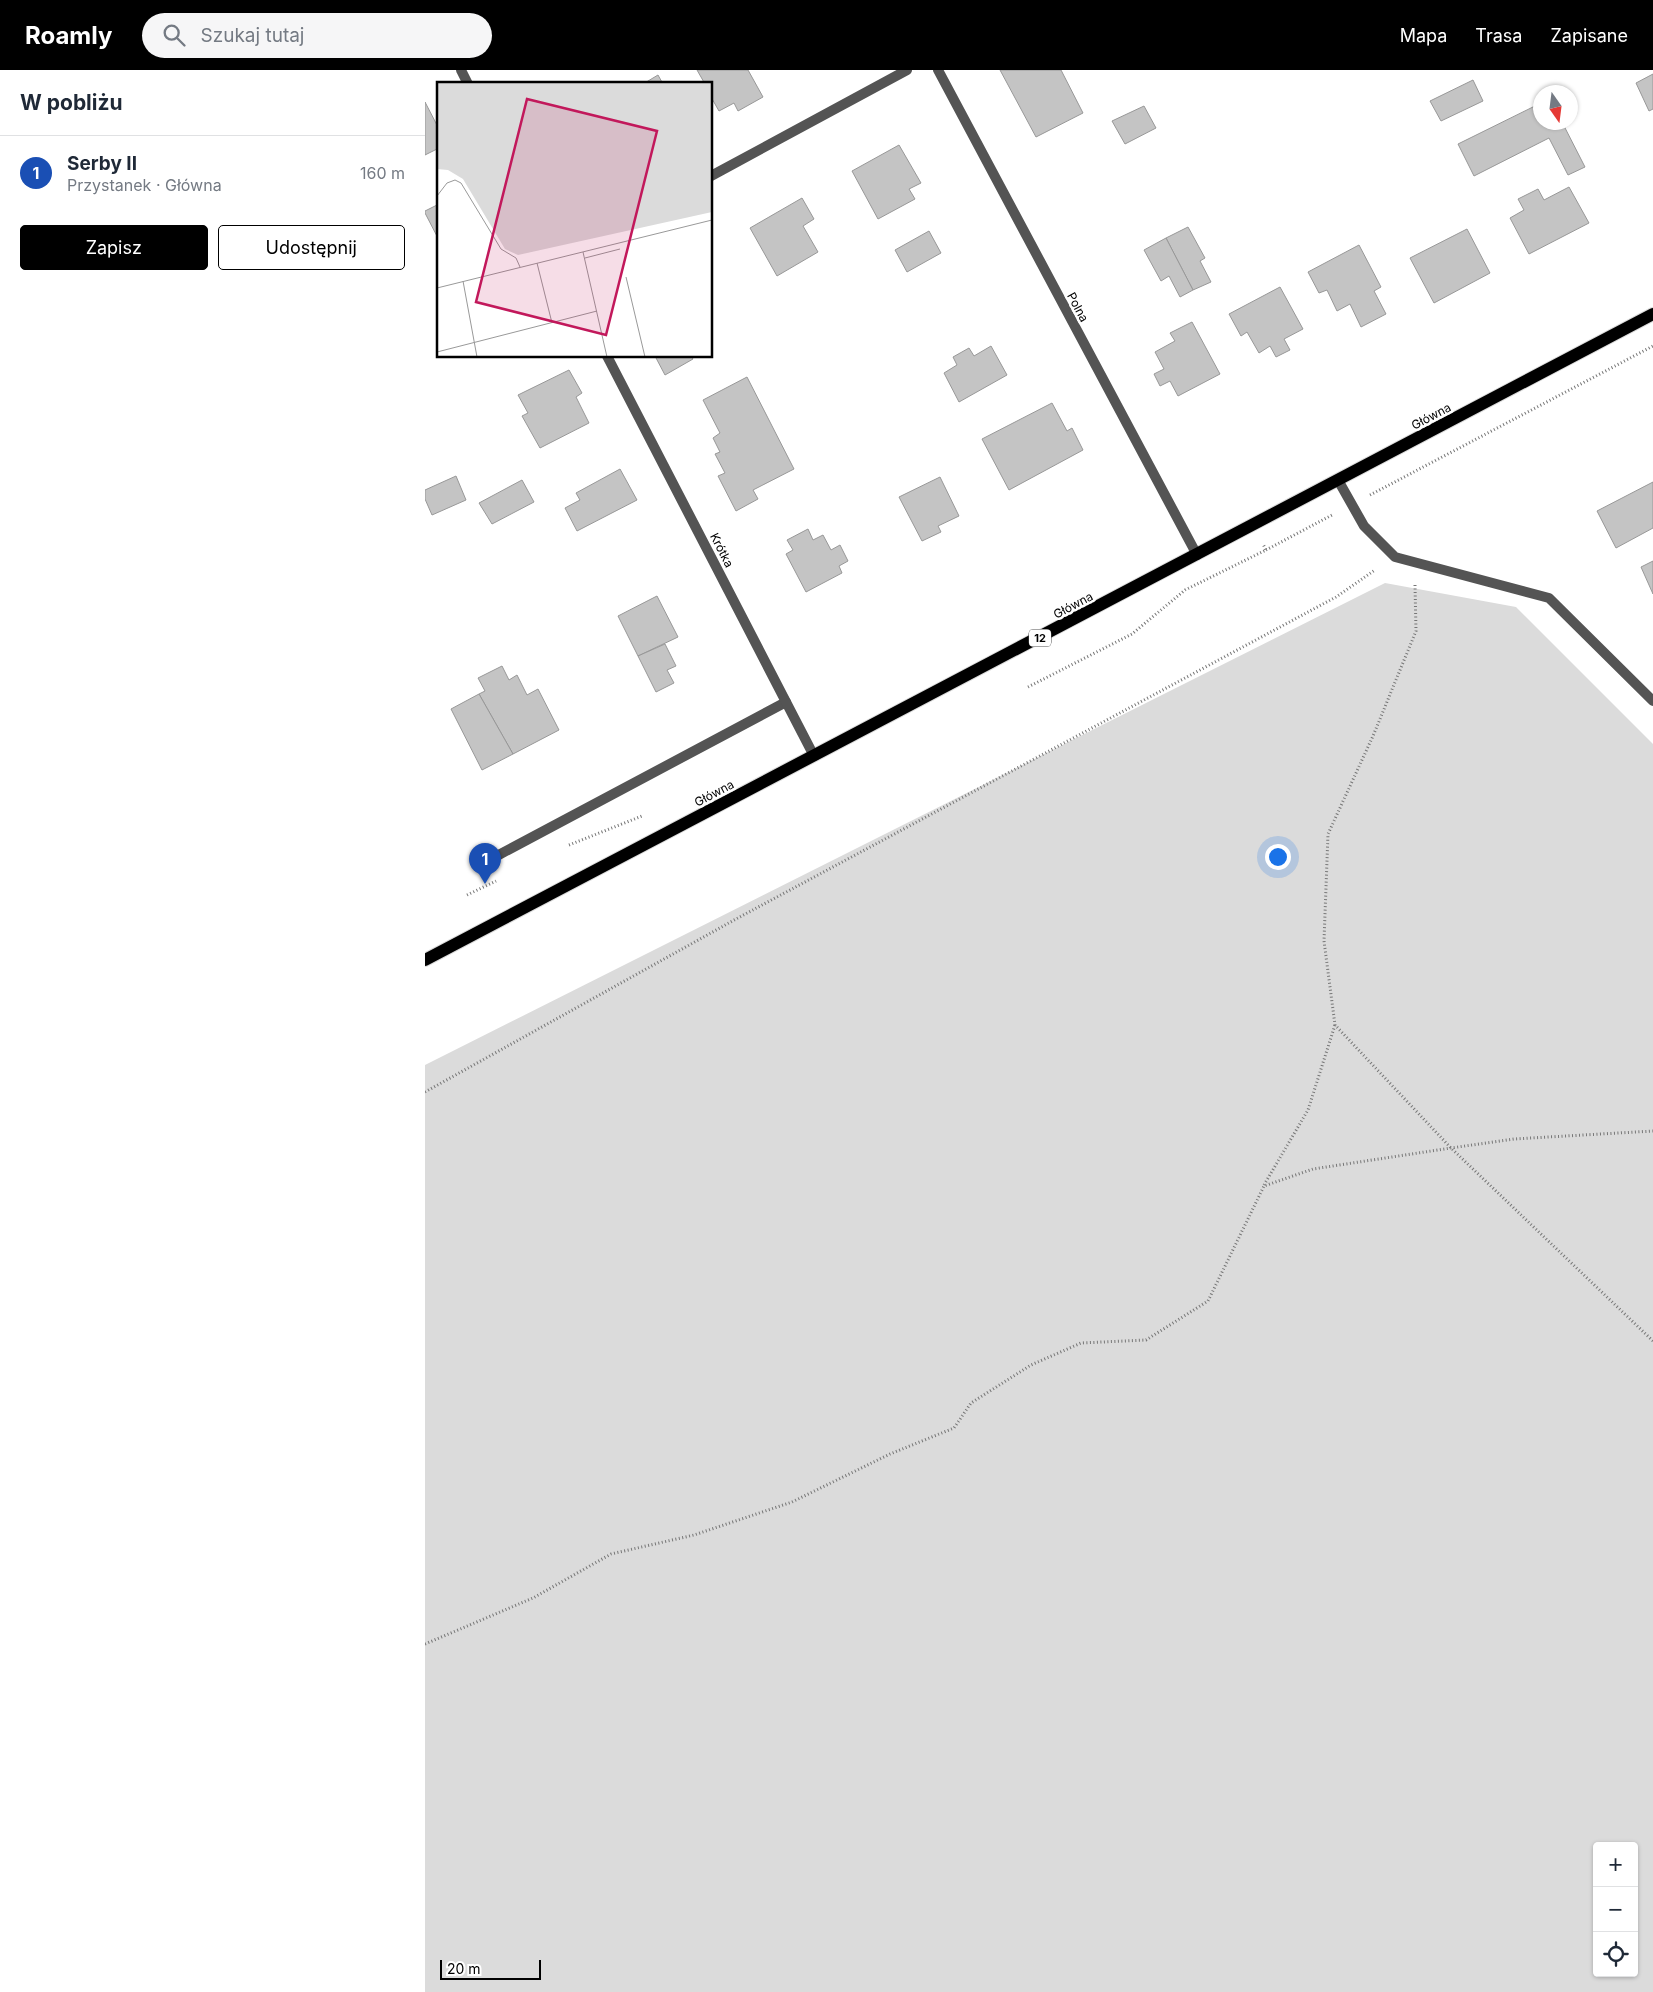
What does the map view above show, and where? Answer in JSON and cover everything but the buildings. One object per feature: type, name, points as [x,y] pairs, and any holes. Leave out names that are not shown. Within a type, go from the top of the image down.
[{"type":"main road","name":"Główna","points":[[425,960],[1653,314]]},
{"type":"street","points":[[461,70],[467,82]]},
{"type":"street","points":[[713,175],[907,70]]},
{"type":"street","name":"Polna","points":[[938,70],[1197,555]]},
{"type":"street","name":"Krótka","points":[[608,358],[814,756]]},
{"type":"street","points":[[1338,480],[1364,526],[1395,557],[1549,598],[1653,700]]},
{"type":"street","points":[[493,858],[786,702]]},
{"type":"path","points":[[1266,550],[1653,346]]},
{"type":"path","points":[[425,1092],[745,914],[1336,597],[1395,557]]},
{"type":"path","points":[[425,1644],[533,1598],[611,1554],[694,1535],[792,1502],[890,1454],[954,1428],[971,1402],[1031,1364],[1081,1343],[1146,1340],[1208,1301],[1264,1186],[1308,1110],[1335,1025],[1324,940],[1328,834],[1373,736],[1416,631],[1415,562]]},
{"type":"path","points":[[1335,1025],[1451,1148],[1653,1341]]},
{"type":"path","points":[[1264,1186],[1313,1169],[1514,1139],[1653,1131]]},
{"type":"shaded area","points":[[1385,583],[1516,607],[1653,744],[1653,1992],[425,1992],[425,1065]]},
{"type":"place","name":"Serby II","points":[[485,884]]}]
